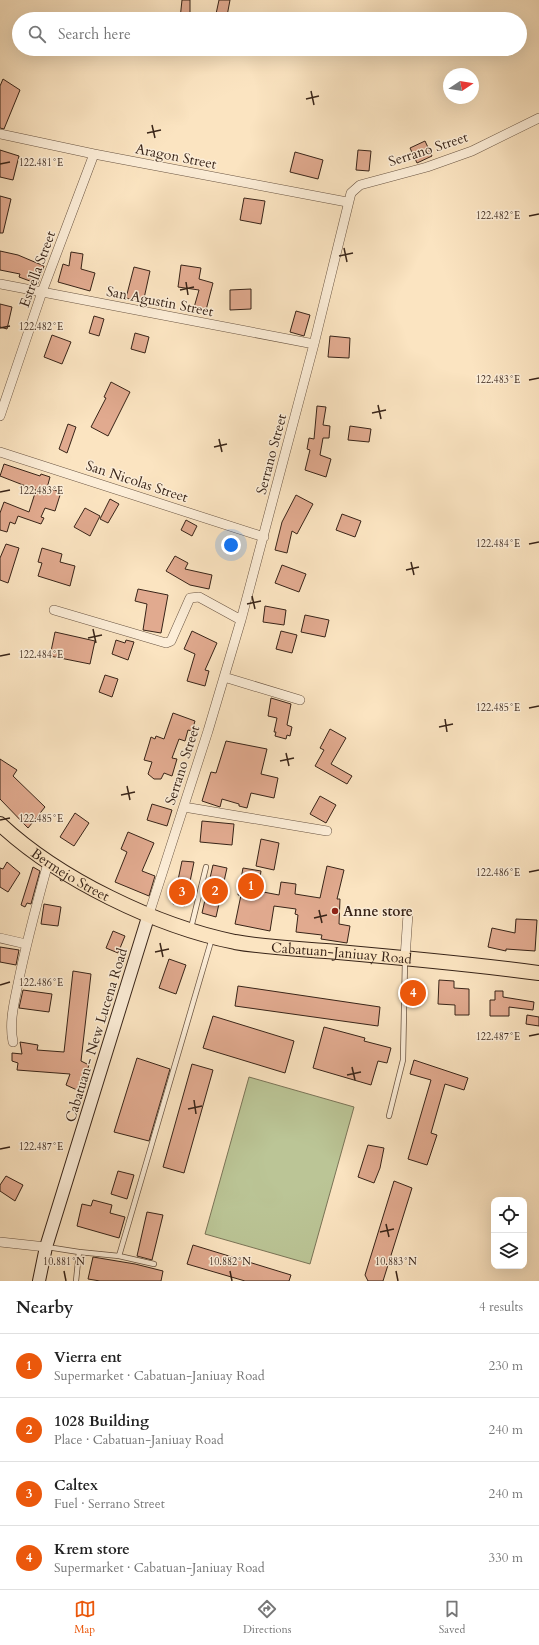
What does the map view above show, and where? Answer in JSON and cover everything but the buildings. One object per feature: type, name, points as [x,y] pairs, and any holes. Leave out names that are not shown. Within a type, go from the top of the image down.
[{"type":"main road","name":"Bermejo Street","points":[[0,824],[48,863],[94,888],[149,914]]},
{"type":"main road","name":"Cabatuan-Janiuay Road","points":[[149,914],[191,930],[212,936],[260,945],[405,958],[539,973]]},
{"type":"main road","name":"Cabatuan - New Lucena Road","points":[[39,1281],[46,1247],[149,914]]},
{"type":"street","name":"Serrano Street","points":[[149,914],[184,807],[241,620],[314,344],[351,193],[360,185],[427,167],[472,151],[539,118]]},
{"type":"street","name":"Aragon Street","points":[[0,134],[94,154],[348,202]]},
{"type":"street","name":"Estrella Street","points":[[0,416],[42,292],[94,154]]},
{"type":"street","name":"San Agustin Street","points":[[0,284],[314,344]]},
{"type":"street","name":"San Nicolas Street","points":[[0,452],[264,537]]},
{"type":"street","points":[[54,610],[166,643],[171,641],[190,598],[199,597],[241,620]]},
{"type":"street","points":[[224,677],[300,700]]},
{"type":"street","points":[[184,807],[327,831]]},
{"type":"street","points":[[13,1042],[11,1033],[13,1010],[26,944],[48,863]]},
{"type":"street","points":[[405,958],[408,914]]},
{"type":"street","points":[[0,938],[26,944]]},
{"type":"street","points":[[0,1242],[46,1247]]},
{"type":"lane","points":[[191,930],[206,867]]},
{"type":"lane","points":[[119,1256],[212,936]]},
{"type":"lane","points":[[389,1116],[403,1060],[405,958]]},
{"type":"lane","points":[[46,1247],[119,1256],[154,1264]]},
{"type":"lane","points":[[76,1281],[79,1252]]},
{"type":"green space","points":[[249,1077],[354,1107],[310,1264],[205,1234]]},
{"type":"place","name":"Vierra ent","points":[[251,886]]},
{"type":"place","name":"1028 Building","points":[[215,891]]},
{"type":"place","name":"Caltex","points":[[182,892]]},
{"type":"place","name":"Anne store","points":[[335,911]]},
{"type":"place","name":"Krem store","points":[[413,993]]}]
